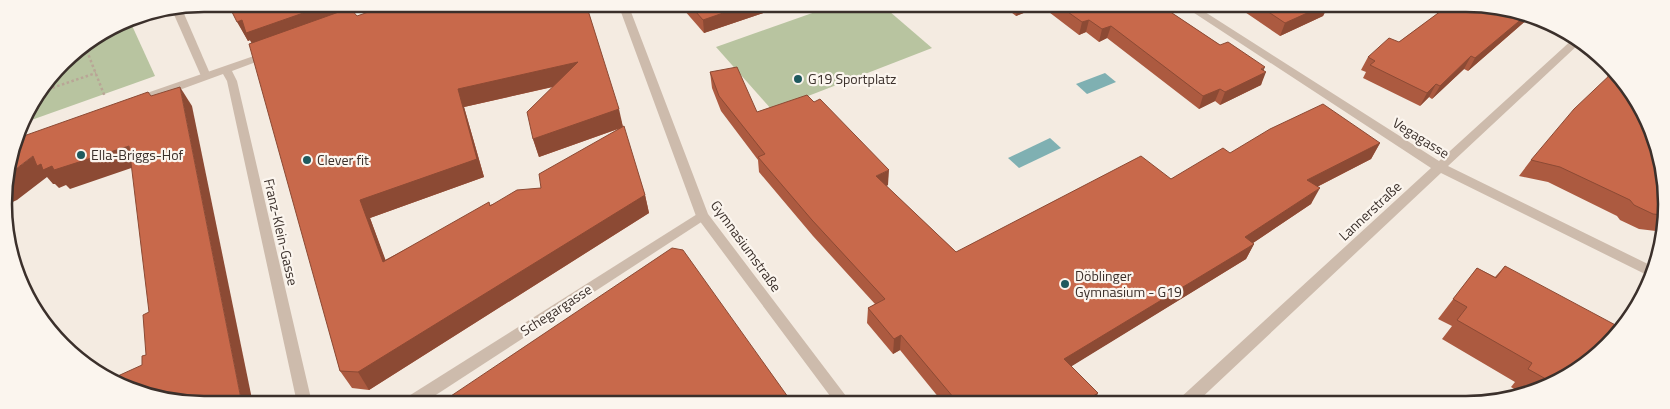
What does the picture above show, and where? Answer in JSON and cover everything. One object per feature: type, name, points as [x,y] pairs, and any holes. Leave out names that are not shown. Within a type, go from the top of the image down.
[{"type":"street","name":"Gymnasiumstraße","points":[[626,12],[702,216],[839,396]]},
{"type":"street","name":"Vegagasse","points":[[1198,12],[1439,167],[1646,269]]},
{"type":"street","points":[[179,14],[206,76]]},
{"type":"street","name":"Lannerstraße","points":[[1193,396],[1572,45]]},
{"type":"street","points":[[136,102],[277,50]]},
{"type":"street","name":"Franz-Klein-Gasse","points":[[226,69],[232,81],[303,396]]},
{"type":"street","name":"Schegargasse","points":[[422,396],[702,216]]},
{"type":"path","points":[[87,53],[105,96]]},
{"type":"path","points":[[52,88],[96,74]]},
{"type":"green space","name":"G19 Sportplatz","points":[[815,12],[890,12],[932,48],[772,110],[716,47]]},
{"type":"green space","points":[[131,27],[155,76],[32,120],[52,88],[78,60],[108,38]]},
{"type":"water","points":[[1105,73],[1116,82],[1087,94],[1076,84]]},
{"type":"water","points":[[1050,138],[1061,148],[1019,168],[1008,158]]},
{"type":"building","points":[[232,12],[306,12],[246,33],[242,20],[237,22]]},
{"type":"building","points":[[339,12],[354,12],[357,16],[368,12],[589,12],[619,109],[533,139],[527,112],[578,62],[458,89],[477,159],[360,200],[383,262],[489,202],[490,206],[517,190],[541,188],[539,174],[624,126],[645,195],[358,372],[340,371],[249,44]]},
{"type":"building","points":[[696,12],[726,12],[703,20]]},
{"type":"building","points":[[1068,12],[1170,12],[1220,45],[1228,42],[1265,67],[1261,69],[1266,72],[1225,92],[1220,89],[1203,96],[1111,26],[1102,29],[1089,20],[1082,22]]},
{"type":"building","points":[[1268,12],[1309,12],[1285,23]]},
{"type":"building","points":[[1440,12],[1491,14],[1520,21],[1475,58],[1471,56],[1440,86],[1436,84],[1427,93],[1370,65],[1375,61],[1368,57],[1389,38],[1399,42]]},
{"type":"building","points":[[737,67],[757,112],[807,95],[814,102],[820,99],[889,170],[876,176],[956,252],[1141,156],[1171,179],[1223,148],[1230,153],[1270,129],[1323,104],[1380,143],[1307,180],[1320,188],[1245,237],[1254,244],[1064,359],[1098,393],[1093,396],[952,396],[901,335],[894,339],[868,308],[885,299],[812,220],[758,157],[765,154],[719,96],[710,72]]},
{"type":"building","points":[[1608,76],[1618,88],[1638,120],[1651,155],[1656,179],[1657,214],[1634,205],[1630,200],[1560,167],[1531,160],[1574,109]]},
{"type":"building","points":[[180,87],[240,396],[179,395],[155,390],[118,376],[142,365],[142,356],[146,355],[143,315],[149,312],[129,146],[54,170],[52,166],[43,170],[41,164],[37,166],[33,156],[16,169],[26,135],[148,92],[151,96]]},
{"type":"building","points":[[672,248],[683,250],[787,396],[451,396]]},
{"type":"building","points":[[1505,266],[1615,325],[1582,357],[1562,371],[1546,379],[1528,369],[1532,363],[1457,320],[1467,307],[1453,299],[1477,268],[1496,278]]},
{"type":"place","name":"G19 Sportplatz","points":[[798,79]]},
{"type":"place","name":"Ella-Briggs-Hof","points":[[81,155]]},
{"type":"place","name":"Clever fit","points":[[307,160]]},
{"type":"place","name":"Döblinger Gymnasium - G19","points":[[1065,284]]}]
